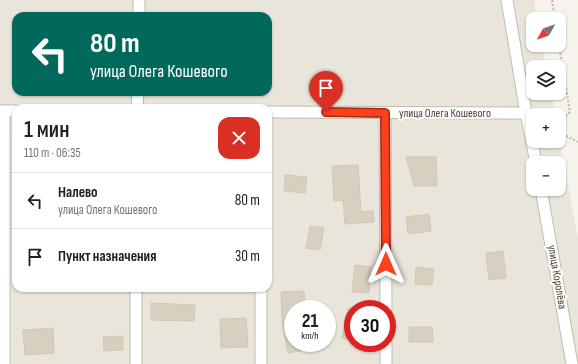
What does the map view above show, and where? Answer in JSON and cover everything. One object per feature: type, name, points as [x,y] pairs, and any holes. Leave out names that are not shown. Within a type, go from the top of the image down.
[{"type":"street","points":[[139,0],[139,12]]},
{"type":"street","points":[[507,0],[526,113]]},
{"type":"street","points":[[4,364],[2,111],[12,112]]},
{"type":"street","name":"улица Олега Кошевого","points":[[272,112],[526,113]]},
{"type":"street","points":[[385,113],[386,300]]},
{"type":"street","name":"улица Королёва","points":[[542,196],[572,364]]},
{"type":"street","points":[[136,292],[136,364]]},
{"type":"street","points":[[261,292],[261,364]]},
{"type":"street","points":[[386,352],[386,364]]},
{"type":"path","points":[[552,0],[554,12]]},
{"type":"path","points":[[560,52],[570,112],[566,116]]},
{"type":"path","points":[[566,136],[578,142]]},
{"type":"shaded area","points":[[0,0],[534,0],[536,12],[526,12],[526,52],[543,52],[545,60],[526,60],[526,100],[552,100],[554,108],[526,108],[526,148],[561,148],[563,156],[526,156],[526,196],[566,196],[566,175],[578,240],[578,364],[0,364]]},
{"type":"building","points":[[406,157],[436,157],[437,186],[414,186]]},
{"type":"building","points":[[358,165],[361,212],[373,211],[374,222],[345,224],[343,200],[334,201],[332,166]]},
{"type":"building","points":[[285,175],[307,177],[305,193],[284,191]]},
{"type":"building","points":[[429,214],[431,231],[408,234],[406,217]]},
{"type":"building","points":[[310,226],[324,228],[320,250],[306,248]]},
{"type":"building","points":[[503,251],[506,278],[489,280],[486,253]]},
{"type":"building","points":[[355,265],[371,267],[369,293],[352,292]]},
{"type":"building","points":[[416,267],[434,269],[432,285],[415,284]]},
{"type":"building","points":[[304,291],[304,300],[284,300],[284,332],[282,322],[281,292]]},
{"type":"building","points":[[151,303],[195,305],[194,321],[151,320]]},
{"type":"building","points":[[246,318],[248,347],[221,348],[220,319]]},
{"type":"building","points":[[409,327],[432,327],[433,342],[409,342]]},
{"type":"building","points":[[53,328],[54,353],[25,355],[23,330]]},
{"type":"building","points":[[344,328],[344,338],[342,338]]},
{"type":"building","points":[[123,336],[123,350],[104,351],[103,337]]},
{"type":"route","points":[[326,112],[385,113],[386,264]]}]
